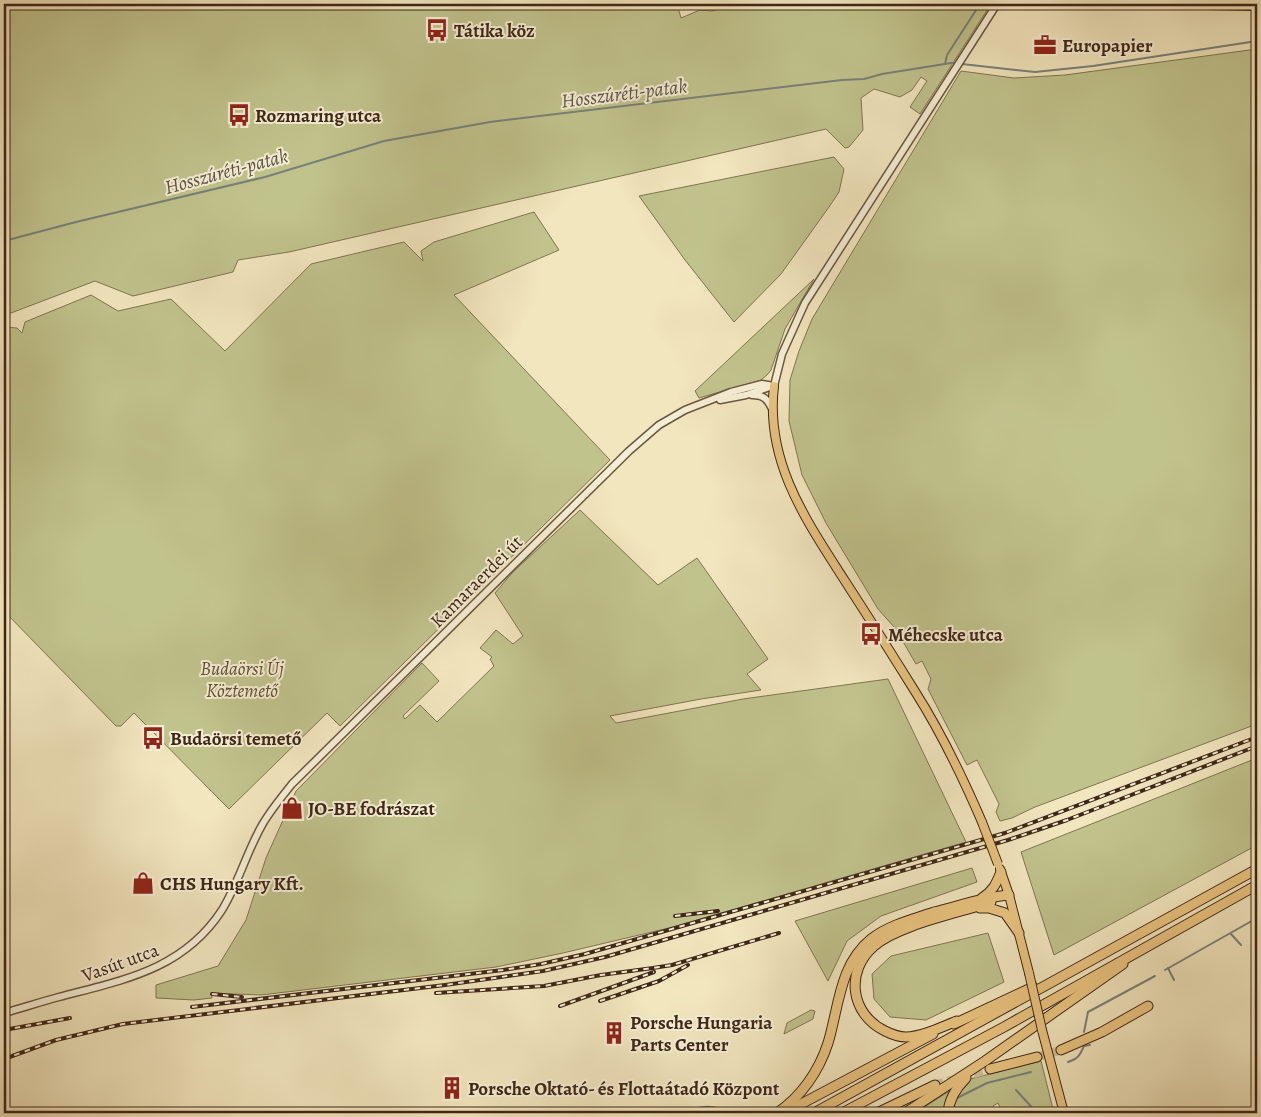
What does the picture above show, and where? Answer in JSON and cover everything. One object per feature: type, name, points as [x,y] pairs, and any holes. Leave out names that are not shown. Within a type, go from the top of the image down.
[{"type":"highway","points":[[977,900],[992,890],[1000,868]]},
{"type":"highway","points":[[814,1113],[1257,869]]},
{"type":"highway","points":[[842,1113],[1004,1027],[1257,885]]},
{"type":"highway","points":[[777,1113],[794,1100],[816,1071],[828,1044],[844,978],[854,958],[864,946],[882,932],[912,919],[977,900],[1009,895]]},
{"type":"highway","points":[[958,1022],[906,1037],[890,1034],[873,1024],[863,1013],[855,992],[855,977],[863,959],[884,938],[905,929],[972,909],[1009,895]]},
{"type":"highway","points":[[972,909],[989,908],[1005,912],[1019,933]]},
{"type":"highway","points":[[948,1113],[954,1092],[964,1080],[988,1065],[1157,940]]},
{"type":"highway","points":[[784,1113],[958,1022],[1027,989],[1043,986]]},
{"type":"highway","points":[[1061,1050],[1102,1032],[1148,1006]]},
{"type":"highway","points":[[905,1113],[988,1065],[1037,1057]]},
{"type":"highway","points":[[877,1113],[935,1085]]},
{"type":"main road","points":[[774,386],[771,407],[779,455],[795,498],[817,537],[903,672],[949,751],[982,822],[1009,895],[1064,1113]]},
{"type":"street","points":[[774,386],[782,354],[805,303],[997,4]]},
{"type":"street","name":"Kamaraerdei út","points":[[281,798],[325,752],[629,451],[667,420],[686,410],[731,392],[762,384],[774,386]]},
{"type":"street","name":"Kamaraerdei út","points":[[705,402],[746,395],[774,386]]},
{"type":"street","name":"Kamaraerdei út","points":[[746,395],[766,398],[771,407]]},
{"type":"street","name":"Vasút utca","points":[[4,1013],[128,979],[153,970],[183,951],[206,930],[221,911],[262,825],[281,798]]},
{"type":"green space","points":[[4,4],[677,4],[681,18],[700,10],[712,11],[744,4],[991,4],[920,114],[910,107],[927,81],[921,77],[912,90],[900,97],[874,89],[861,98],[863,130],[849,147],[845,148],[826,129],[289,252],[238,260],[233,272],[133,296],[95,281],[11,313],[4,308]]},
{"type":"green space","points":[[1257,49],[1257,724],[1000,821],[996,812],[999,804],[977,760],[967,765],[928,689],[931,679],[922,661],[916,664],[895,628],[878,609],[826,523],[802,475],[789,421],[790,380],[799,351],[812,319],[961,71],[1014,78],[1065,75]]},
{"type":"green space","points":[[834,157],[844,169],[839,192],[781,274],[734,322],[685,260],[639,196]]},
{"type":"green space","name":"Budaörsi Új Köztemető","points":[[534,212],[559,250],[454,295],[610,460],[340,726],[327,713],[229,809],[134,713],[121,726],[116,726],[4,611],[4,327],[17,328],[22,333],[25,322],[91,295],[118,311],[171,299],[225,351],[311,264],[404,242],[423,261],[421,251],[434,242]]},
{"type":"green space","points":[[814,279],[785,329],[771,370],[767,375],[761,380],[699,398],[695,391]]},
{"type":"green space","points":[[580,510],[658,585],[697,558],[768,659],[747,674],[761,690],[610,716],[616,723],[743,699],[888,679],[966,842],[673,927],[496,967],[261,995],[211,993],[212,998],[194,1000],[156,998],[156,985],[218,966],[246,920],[266,858],[296,791],[422,663],[439,681],[403,716],[405,719],[420,705],[437,722],[494,666],[490,659],[492,657],[480,648],[496,630],[513,644],[523,636],[495,593],[513,572]]},
{"type":"green space","points":[[1257,758],[1257,845],[1054,955],[1021,852]]},
{"type":"green space","points":[[972,868],[977,882],[881,916],[847,941],[828,981],[795,921]]},
{"type":"green space","points":[[988,933],[1004,982],[926,1020],[890,1017],[874,999],[872,974],[891,956]]},
{"type":"green space","points":[[811,1010],[815,1011],[813,1019],[784,1034],[787,1023]]},
{"type":"green space","points":[[1041,1061],[1054,1113],[1003,1113],[998,1103],[993,1106],[997,1113],[951,1113],[954,1099],[970,1079]]},
{"type":"green space","points":[[951,1090],[944,1113],[915,1113]]},
{"type":"green space","points":[[928,1094],[902,1113],[887,1113]]},
{"type":"waterway","points":[[945,64],[947,55],[980,4]]},
{"type":"waterway","name":"Hosszúréti-patak","points":[[962,64],[1035,72],[1093,66],[1257,41]]},
{"type":"waterway","name":"Hosszúréti-patak","points":[[4,241],[265,177],[384,141],[490,122],[842,80],[864,79],[882,74],[957,63]]},
{"type":"waterway","points":[[1165,970],[1257,918]]},
{"type":"waterway","points":[[1231,934],[1241,945]]},
{"type":"waterway","points":[[1168,968],[1174,980]]},
{"type":"waterway","points":[[1084,1032],[1088,1012],[1155,976]]},
{"type":"waterway","points":[[1068,1062],[1074,1060],[1084,1046],[1090,1045]]},
{"type":"waterway","points":[[957,1098],[987,1083],[1031,1072]]},
{"type":"waterway","points":[[1016,1090],[1037,1113]]},
{"type":"waterway","points":[[678,1113],[710,1107],[728,1113]]},
{"type":"waterway","points":[[932,1113],[936,1111]]},
{"type":"tunnel","points":[[1037,1057],[1061,1050]]},
{"type":"tunnel","points":[[935,1085],[990,1069]]},
{"type":"railway","points":[[1160,7],[1257,9]]},
{"type":"railway","points":[[192,1007],[503,970],[585,954],[1005,833],[1257,737]]},
{"type":"railway","points":[[4,1059],[56,1040],[123,1024],[445,985],[543,971],[605,957],[1008,840],[1067,820],[1257,746]]},
{"type":"railway","points":[[675,916],[718,911]]},
{"type":"railway","points":[[436,993],[544,986],[601,975],[672,965],[779,933]]},
{"type":"railway","points":[[600,1001],[659,981],[688,965]]},
{"type":"railway","points":[[560,1006],[654,972]]},
{"type":"railway","points":[[212,994],[242,997]]},
{"type":"railway","points":[[4,1030],[70,1018]]},
{"type":"place","name":"Tátika köz","points":[[437,30]]},
{"type":"place","name":"Europapier","points":[[1045,45]]},
{"type":"place","name":"Rozmaring utca","points":[[239,115]]},
{"type":"place","name":"Méhecske utca","points":[[871,634]]},
{"type":"place","name":"Budaörsi temető","points":[[153,738]]},
{"type":"place","name":"JO-BE fodrászat","points":[[292,808]]},
{"type":"place","name":"CHS Hungary Kft.","points":[[143,883]]},
{"type":"place","name":"Porsche Hungaria Parts Center","points":[[614,1033]]},
{"type":"place","name":"Porsche Oktató- és Flottaátadó Központ","points":[[452,1088]]}]
